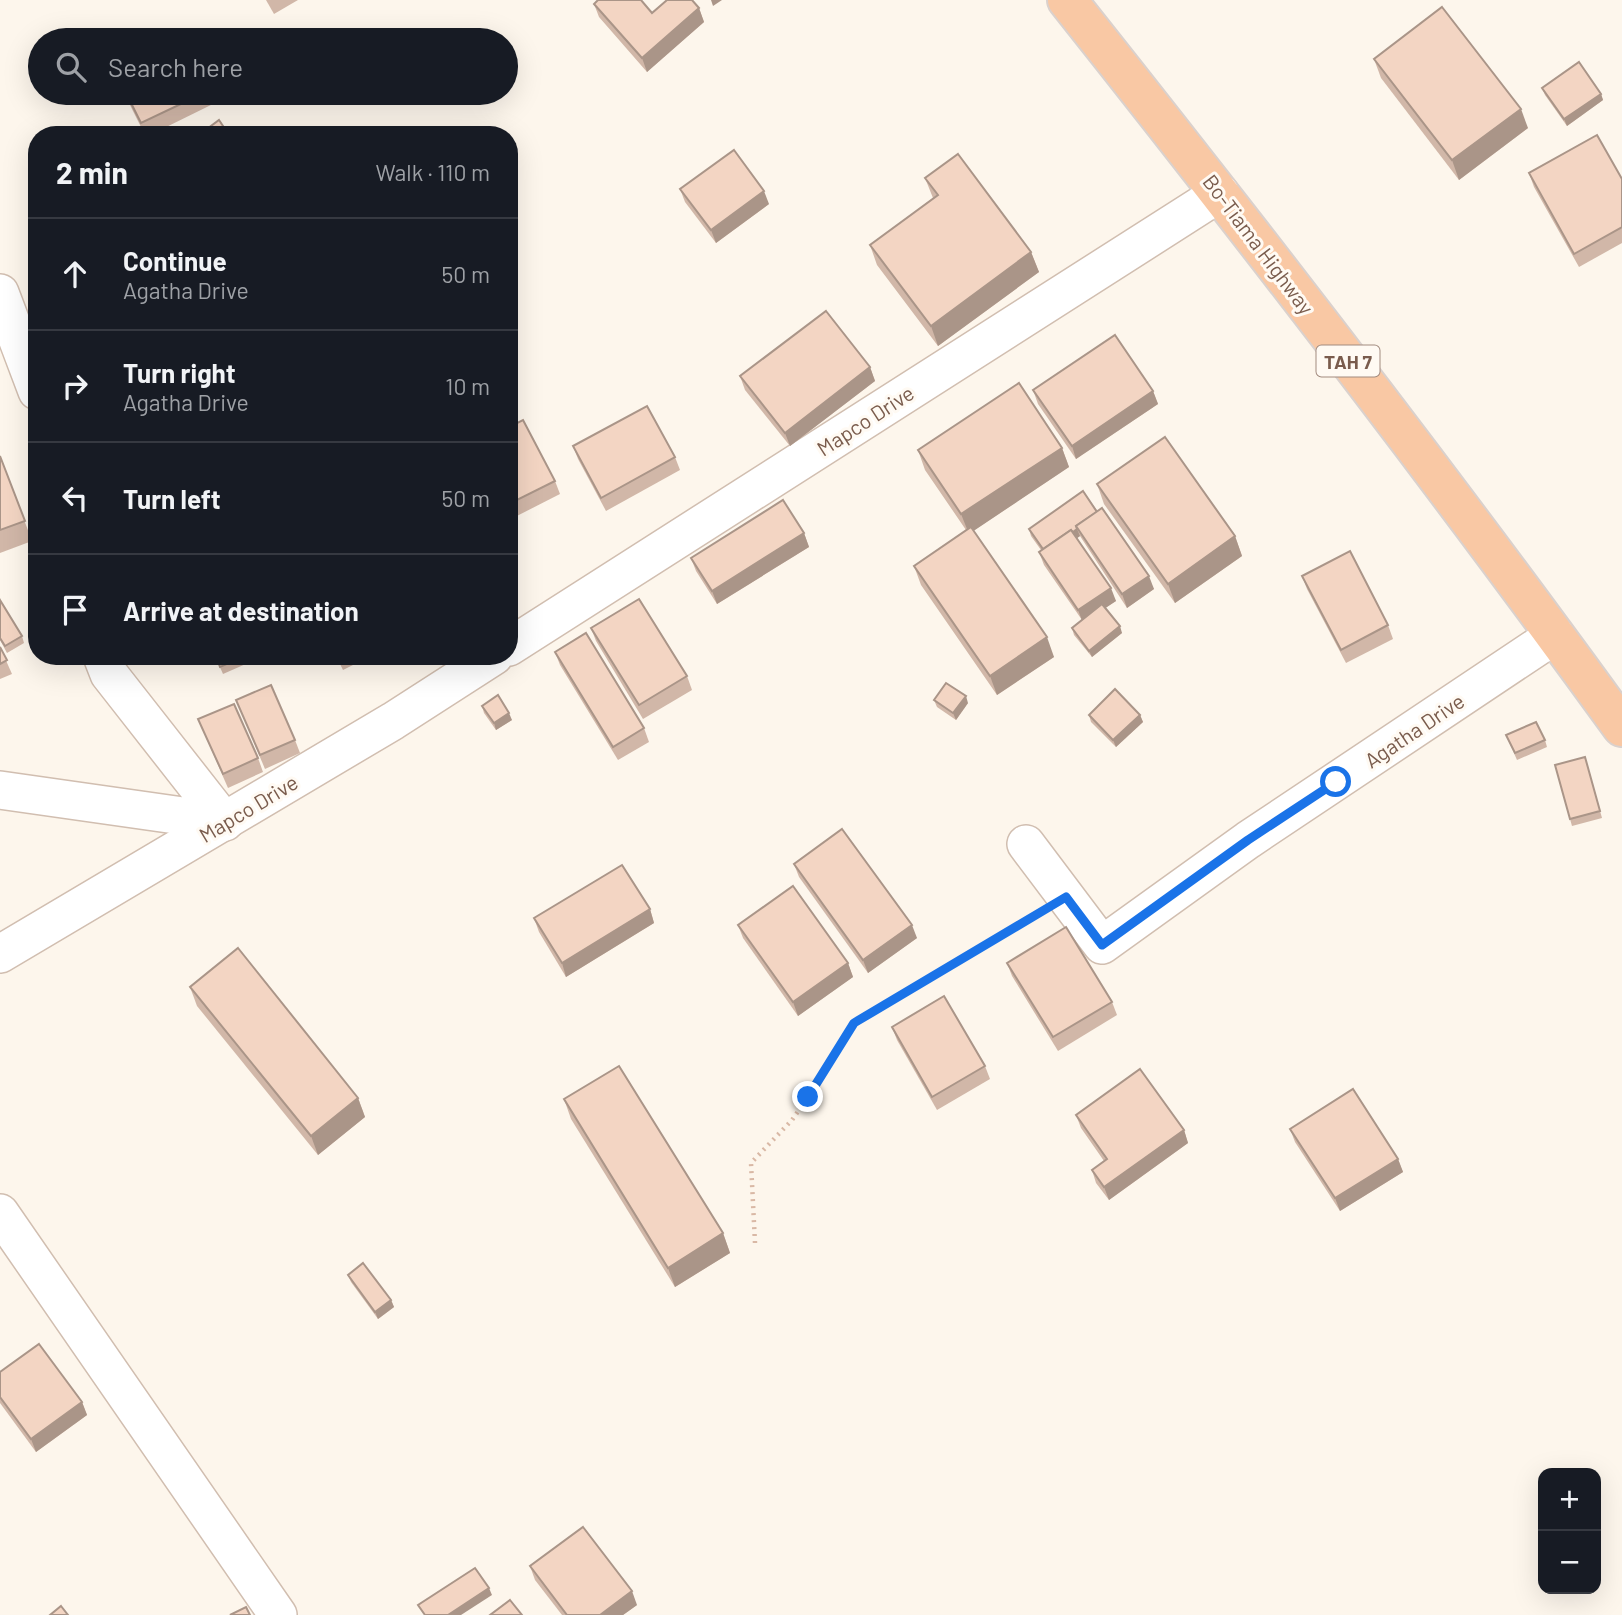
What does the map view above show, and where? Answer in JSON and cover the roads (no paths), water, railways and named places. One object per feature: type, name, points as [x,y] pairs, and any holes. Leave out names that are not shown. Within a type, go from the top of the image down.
[{"type":"highway","name":"Bo-Tiama Highway","points":[[1067,0],[1220,193],[1622,727]]},
{"type":"street","name":"Mapco Drive","points":[[518,640],[1220,193]]},
{"type":"street","points":[[0,293],[28,367]]},
{"type":"street","name":"Agatha Drive","points":[[1026,844],[1102,945],[1248,840],[1555,635]]},
{"type":"street","points":[[106,665],[109,674],[225,822]]},
{"type":"street","name":"Mapco Drive","points":[[0,954],[393,721],[480,665]]},
{"type":"street","points":[[0,790],[225,822]]},
{"type":"street","points":[[0,1213],[278,1615]]}]
